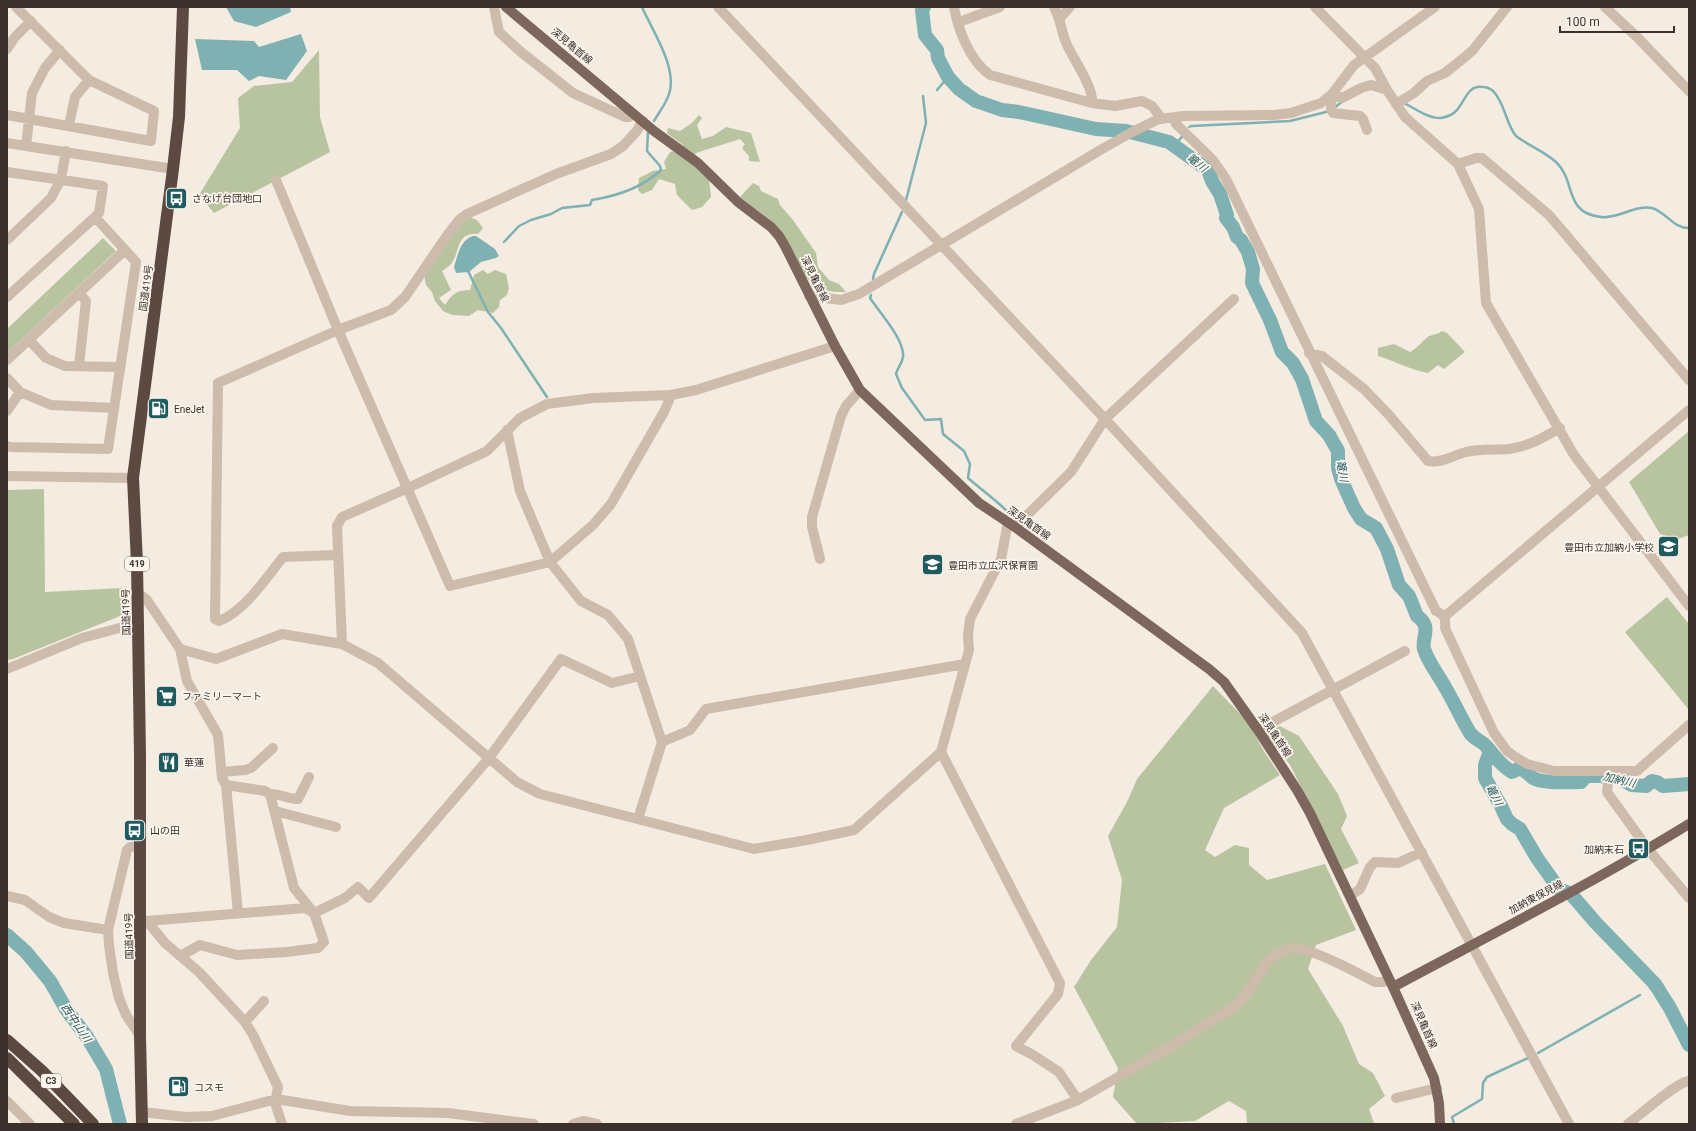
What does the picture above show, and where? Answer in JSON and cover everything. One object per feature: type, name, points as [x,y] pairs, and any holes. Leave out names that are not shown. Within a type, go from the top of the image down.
[{"type":"highway","name":"国道419号","points":[[142,1118],[140,1036],[144,920],[139,846],[140,755],[138,623],[133,478],[179,117],[183,7]]},
{"type":"highway","name":"C3","points":[[7,1040],[42,1071],[92,1124]]},
{"type":"highway","name":"C3","points":[[7,1058],[74,1124]]},
{"type":"main road","name":"深見亀首線","points":[[506,7],[633,114],[698,163],[738,202],[771,227],[785,246],[835,346],[860,390],[979,503],[1012,525],[1209,668],[1224,682],[1258,730],[1297,790],[1350,896],[1434,1078],[1437,1088],[1440,1124]]},
{"type":"main road","name":"加納東保見線","points":[[1391,983],[1471,945],[1554,901],[1648,849],[1689,824]]},
{"type":"street","points":[[7,115],[70,125],[151,141],[154,111],[90,80],[16,7]]},
{"type":"street","points":[[494,7],[498,32],[551,77],[573,93],[625,117],[629,117],[633,114]]},
{"type":"street","points":[[718,7],[1105,419],[1302,633],[1569,1124]]},
{"type":"street","points":[[954,7],[971,54],[982,69],[990,75],[1092,103],[1115,106],[1142,101],[1152,106],[1160,119]]},
{"type":"street","points":[[959,22],[1000,7]]},
{"type":"street","points":[[1054,7],[1060,18],[1065,41],[1089,88],[1093,99],[1092,103]]},
{"type":"street","points":[[1060,18],[1070,7]]},
{"type":"street","points":[[1315,7],[1379,73],[1387,90],[1405,117],[1458,164],[1479,209],[1486,303],[1560,428],[1574,455],[1689,606]]},
{"type":"street","points":[[809,296],[832,300],[849,299],[1102,149],[1134,131],[1160,119],[1192,116],[1274,115],[1291,113],[1321,104],[1332,94],[1354,65],[1436,7]]},
{"type":"street","points":[[1396,104],[1414,93],[1427,82],[1445,73],[1465,57],[1473,50],[1507,7]]},
{"type":"street","points":[[1605,7],[1637,37],[1689,91]]},
{"type":"street","points":[[7,49],[15,37],[30,21]]},
{"type":"street","points":[[26,146],[32,93],[45,68],[60,50]]},
{"type":"street","points":[[70,125],[75,97],[90,80]]},
{"type":"street","points":[[1332,94],[1342,98],[1361,88],[1371,86],[1387,90]]},
{"type":"street","points":[[1332,94],[1330,108],[1337,114],[1360,116],[1363,119],[1367,130]]},
{"type":"street","points":[[1174,118],[1176,124],[1213,160],[1226,179],[1436,611],[1443,614],[1446,621],[1445,628],[1494,733],[1507,751],[1527,764],[1554,771],[1637,771],[1689,725]]},
{"type":"street","points":[[338,555],[284,557],[237,610],[222,620],[218,621],[215,619],[218,383],[338,330],[391,310],[399,304],[459,220],[467,214],[556,174],[611,154],[623,146],[636,132],[643,121]]},
{"type":"street","points":[[7,143],[66,151],[173,169]]},
{"type":"street","points":[[7,240],[51,198],[61,179],[66,151]]},
{"type":"street","points":[[1458,164],[1476,158],[1482,158],[1549,215],[1689,380]]},
{"type":"street","points":[[7,297],[99,213],[103,186],[61,179],[8,174]]},
{"type":"street","points":[[276,180],[338,330],[450,586],[550,562],[593,525],[611,504],[665,410],[671,395]]},
{"type":"street","points":[[7,446],[108,449],[136,262],[95,217]]},
{"type":"street","points":[[7,360],[125,250]]},
{"type":"street","points":[[79,293],[86,301],[79,366]]},
{"type":"street","points":[[180,649],[216,659],[282,634],[342,644],[378,663],[518,782],[540,794],[754,849],[854,830],[941,752],[969,650],[968,635],[970,619],[1001,559],[1012,525],[1071,472],[1105,419],[1234,299]]},
{"type":"street","points":[[28,340],[46,358],[65,366],[120,367]]},
{"type":"street","points":[[342,644],[337,526],[342,517],[488,451],[520,418],[547,404],[593,398],[671,395],[696,390],[835,346]]},
{"type":"street","points":[[1309,352],[1322,356],[1364,389],[1389,415],[1428,461],[1435,462],[1478,450],[1518,447],[1535,443],[1560,428]]},
{"type":"street","points":[[7,378],[20,392],[51,405],[114,408]]},
{"type":"street","points":[[820,560],[812,527],[812,517],[840,416],[846,406],[860,390]]},
{"type":"street","points":[[7,412],[20,392]]},
{"type":"street","points":[[1444,617],[1689,410]]},
{"type":"street","points":[[507,430],[520,491],[550,562],[581,601],[608,615],[628,639],[662,742],[638,819]]},
{"type":"street","points":[[7,476],[133,478]]},
{"type":"street","points":[[137,592],[147,600],[180,649],[187,681],[218,735],[222,778],[226,785],[238,913]]},
{"type":"street","points":[[7,669],[82,638],[138,623]]},
{"type":"street","points":[[1258,730],[1333,688],[1405,651]]},
{"type":"street","points":[[314,913],[345,898],[358,887],[369,898],[489,758],[560,659],[612,683],[640,676]]},
{"type":"street","points":[[662,742],[690,730],[706,709],[965,664]]},
{"type":"street","points":[[222,772],[251,768],[273,748]]},
{"type":"street","points":[[941,752],[1060,983],[1058,994],[1016,1046],[1033,1054],[1059,1072],[1078,1100]]},
{"type":"street","points":[[1609,772],[1607,792],[1648,849],[1688,894]]},
{"type":"street","points":[[226,785],[265,791],[270,794],[275,794],[294,800],[298,799],[309,777]]},
{"type":"street","points":[[180,956],[200,945],[237,955],[280,953],[318,948],[324,942],[314,913],[294,888],[270,794]]},
{"type":"street","points":[[275,811],[336,827]]},
{"type":"street","points":[[139,846],[130,846],[127,850],[108,930],[113,973],[119,998],[126,1015],[140,1036]]},
{"type":"street","points":[[1350,896],[1360,889],[1370,867],[1375,862],[1398,863],[1422,852]]},
{"type":"street","points":[[7,896],[25,900],[49,917],[64,923],[108,930]]},
{"type":"street","points":[[144,920],[305,908],[314,913]]},
{"type":"street","points":[[144,920],[165,943],[199,972],[245,1022],[253,1035],[278,1087],[275,1103],[282,1124]]},
{"type":"street","points":[[1016,1124],[1078,1100],[1164,1050],[1243,1000],[1268,962],[1285,950],[1294,948],[1309,951],[1375,982],[1391,983]]},
{"type":"street","points":[[245,1022],[264,1000]]},
{"type":"street","points":[[1628,1124],[1685,1081],[1689,1081]]},
{"type":"street","points":[[1396,1098],[1437,1088]]},
{"type":"street","points":[[142,1118],[186,1118],[212,1116],[276,1099],[350,1111],[448,1113],[534,1124]]},
{"type":"street","points":[[7,1101],[30,1124]]},
{"type":"street","points":[[573,1124],[582,1121],[597,1124]]},
{"type":"green space","points":[[319,50],[320,117],[330,152],[214,213],[199,195],[240,128],[238,98],[254,86],[292,82]]},
{"type":"green space","points":[[699,115],[702,118],[697,125],[702,139],[713,136],[726,127],[751,133],[760,162],[749,161],[749,156],[742,148],[745,144],[740,139],[696,153],[690,159],[709,179],[711,197],[702,207],[692,210],[677,195],[675,184],[659,179],[652,190],[642,194],[638,190],[639,178],[653,171],[666,169],[664,162],[670,152],[677,151],[683,145],[667,133],[668,128],[680,131],[692,123]]},
{"type":"green space","points":[[753,183],[759,186],[761,191],[778,199],[780,205],[793,220],[816,253],[818,267],[829,280],[839,284],[846,292],[831,291],[820,288],[812,283],[806,276],[779,229],[763,214],[740,197]]},
{"type":"green space","points":[[469,217],[477,220],[483,228],[478,234],[465,236],[450,265],[442,271],[451,290],[439,298],[445,305],[455,293],[470,290],[474,275],[483,270],[488,274],[495,270],[506,274],[509,288],[507,295],[500,300],[499,307],[493,313],[478,310],[469,316],[452,315],[443,311],[435,301],[432,292],[426,285],[424,275],[452,232]]},
{"type":"green space","points":[[103,238],[116,251],[7,353],[7,329]]},
{"type":"green space","points":[[1442,331],[1447,333],[1465,352],[1444,369],[1438,365],[1428,373],[1415,370],[1378,356],[1378,348],[1394,344],[1410,352],[1429,336]]},
{"type":"green space","points":[[1689,431],[1689,535],[1678,539],[1660,534],[1629,482]]},
{"type":"green space","points":[[44,489],[45,592],[122,588],[125,614],[13,659],[7,660],[7,490]]},
{"type":"green space","points":[[1667,597],[1689,624],[1689,710],[1625,632]]},
{"type":"green space","points":[[1213,686],[1248,722],[1265,753],[1280,775],[1224,808],[1205,850],[1215,857],[1235,845],[1249,848],[1249,865],[1267,880],[1325,864],[1356,930],[1316,945],[1308,969],[1343,1026],[1359,1064],[1373,1073],[1385,1096],[1369,1109],[1374,1123],[1381,1124],[1247,1124],[1246,1111],[1229,1101],[1195,1121],[1137,1124],[1113,1097],[1118,1068],[1074,987],[1091,960],[1117,927],[1122,880],[1108,836],[1127,802],[1137,779]]},
{"type":"green space","points":[[1280,726],[1299,736],[1338,794],[1347,816],[1341,829],[1359,863],[1343,870],[1290,765],[1265,733]]},
{"type":"water","points":[[226,7],[290,7],[291,12],[256,27],[234,21]]},
{"type":"water","points":[[301,34],[307,51],[286,80],[259,76],[249,81],[237,70],[202,70],[195,39],[254,41],[259,47]]},
{"type":"water","points":[[473,236],[476,236],[495,249],[499,256],[481,262],[469,272],[456,273],[454,267],[460,248],[465,241]]},
{"type":"waterway","points":[[642,7],[663,49],[670,73],[671,84],[668,98],[654,121]]},
{"type":"waterway","name":"篭川","points":[[924,7],[922,10],[925,35],[937,50],[938,58],[948,77],[959,89],[976,101],[1002,110],[1019,112],[1096,129],[1126,131],[1169,142],[1208,170],[1212,181],[1220,194],[1227,215],[1226,218],[1248,252],[1253,269],[1252,283],[1270,320],[1282,352],[1293,363],[1302,379],[1316,421],[1329,435],[1338,451],[1338,468],[1341,479],[1354,508],[1361,519],[1376,528],[1387,549],[1399,585],[1409,596],[1417,616],[1424,624],[1425,632],[1423,645],[1426,654],[1472,735],[1484,744],[1500,763],[1512,772],[1520,768],[1537,780],[1581,782],[1586,776],[1601,776],[1621,779],[1632,785],[1646,786],[1652,781],[1663,786],[1689,784]]},
{"type":"waterway","points":[[937,90],[948,77]]},
{"type":"waterway","points":[[1404,103],[1427,115],[1441,118],[1455,112],[1473,88],[1489,88],[1501,102],[1510,126],[1516,136],[1543,152],[1557,163],[1563,171],[1572,196],[1581,210],[1589,214],[1607,217],[1639,208],[1652,208],[1662,213],[1679,226],[1689,228]]},
{"type":"waterway","points":[[906,200],[926,123],[923,96]]},
{"type":"waterway","points":[[1334,108],[1343,101]]},
{"type":"waterway","points":[[1189,127],[1290,121],[1330,111]]},
{"type":"waterway","points":[[504,242],[519,226],[531,220],[551,214],[562,208],[590,205],[592,200],[629,190],[646,182],[654,176],[661,170],[660,166],[647,151],[648,132]]},
{"type":"waterway","points":[[1169,142],[1178,141],[1183,136]]},
{"type":"waterway","points":[[873,279],[902,212]]},
{"type":"waterway","points":[[467,269],[488,312],[501,328],[547,397]]},
{"type":"waterway","points":[[871,295],[870,298],[891,327],[903,350],[902,362],[896,374],[902,388],[925,420],[941,419],[943,434],[964,451],[970,464],[968,478],[998,502],[1014,518]]},
{"type":"waterway","name":"篭川","points":[[1490,751],[1485,765],[1485,778],[1507,819],[1520,829],[1537,858],[1559,889],[1571,894],[1596,923],[1655,984],[1670,1008],[1689,1045]]},
{"type":"waterway","name":"西中山川","points":[[7,935],[26,952],[50,981],[66,1009],[87,1037],[106,1069],[120,1124]]},
{"type":"waterway","name":"篭川","points":[[1650,988],[1655,984]]},
{"type":"waterway","points":[[1538,1053],[1640,995]]},
{"type":"waterway","points":[[1454,1124],[1452,1117],[1482,1099],[1483,1083],[1487,1077],[1528,1058]]},
{"type":"place","name":"さなげ台団地口","points":[[177,198]]},
{"type":"place","name":"EneJet","points":[[158,409]]},
{"type":"place","name":"豊田市立加納小学校","points":[[1669,547]]},
{"type":"place","name":"豊田市立広沢保育園","points":[[932,565]]},
{"type":"place","name":"ファミリーマート","points":[[166,696]]},
{"type":"place","name":"華蓮","points":[[169,762]]},
{"type":"place","name":"山の田","points":[[135,830]]},
{"type":"place","name":"加納末石","points":[[1639,849]]},
{"type":"place","name":"コスモ","points":[[178,1087]]},
{"type":"water label","name":"加納川","points":[[1619,780]]}]
